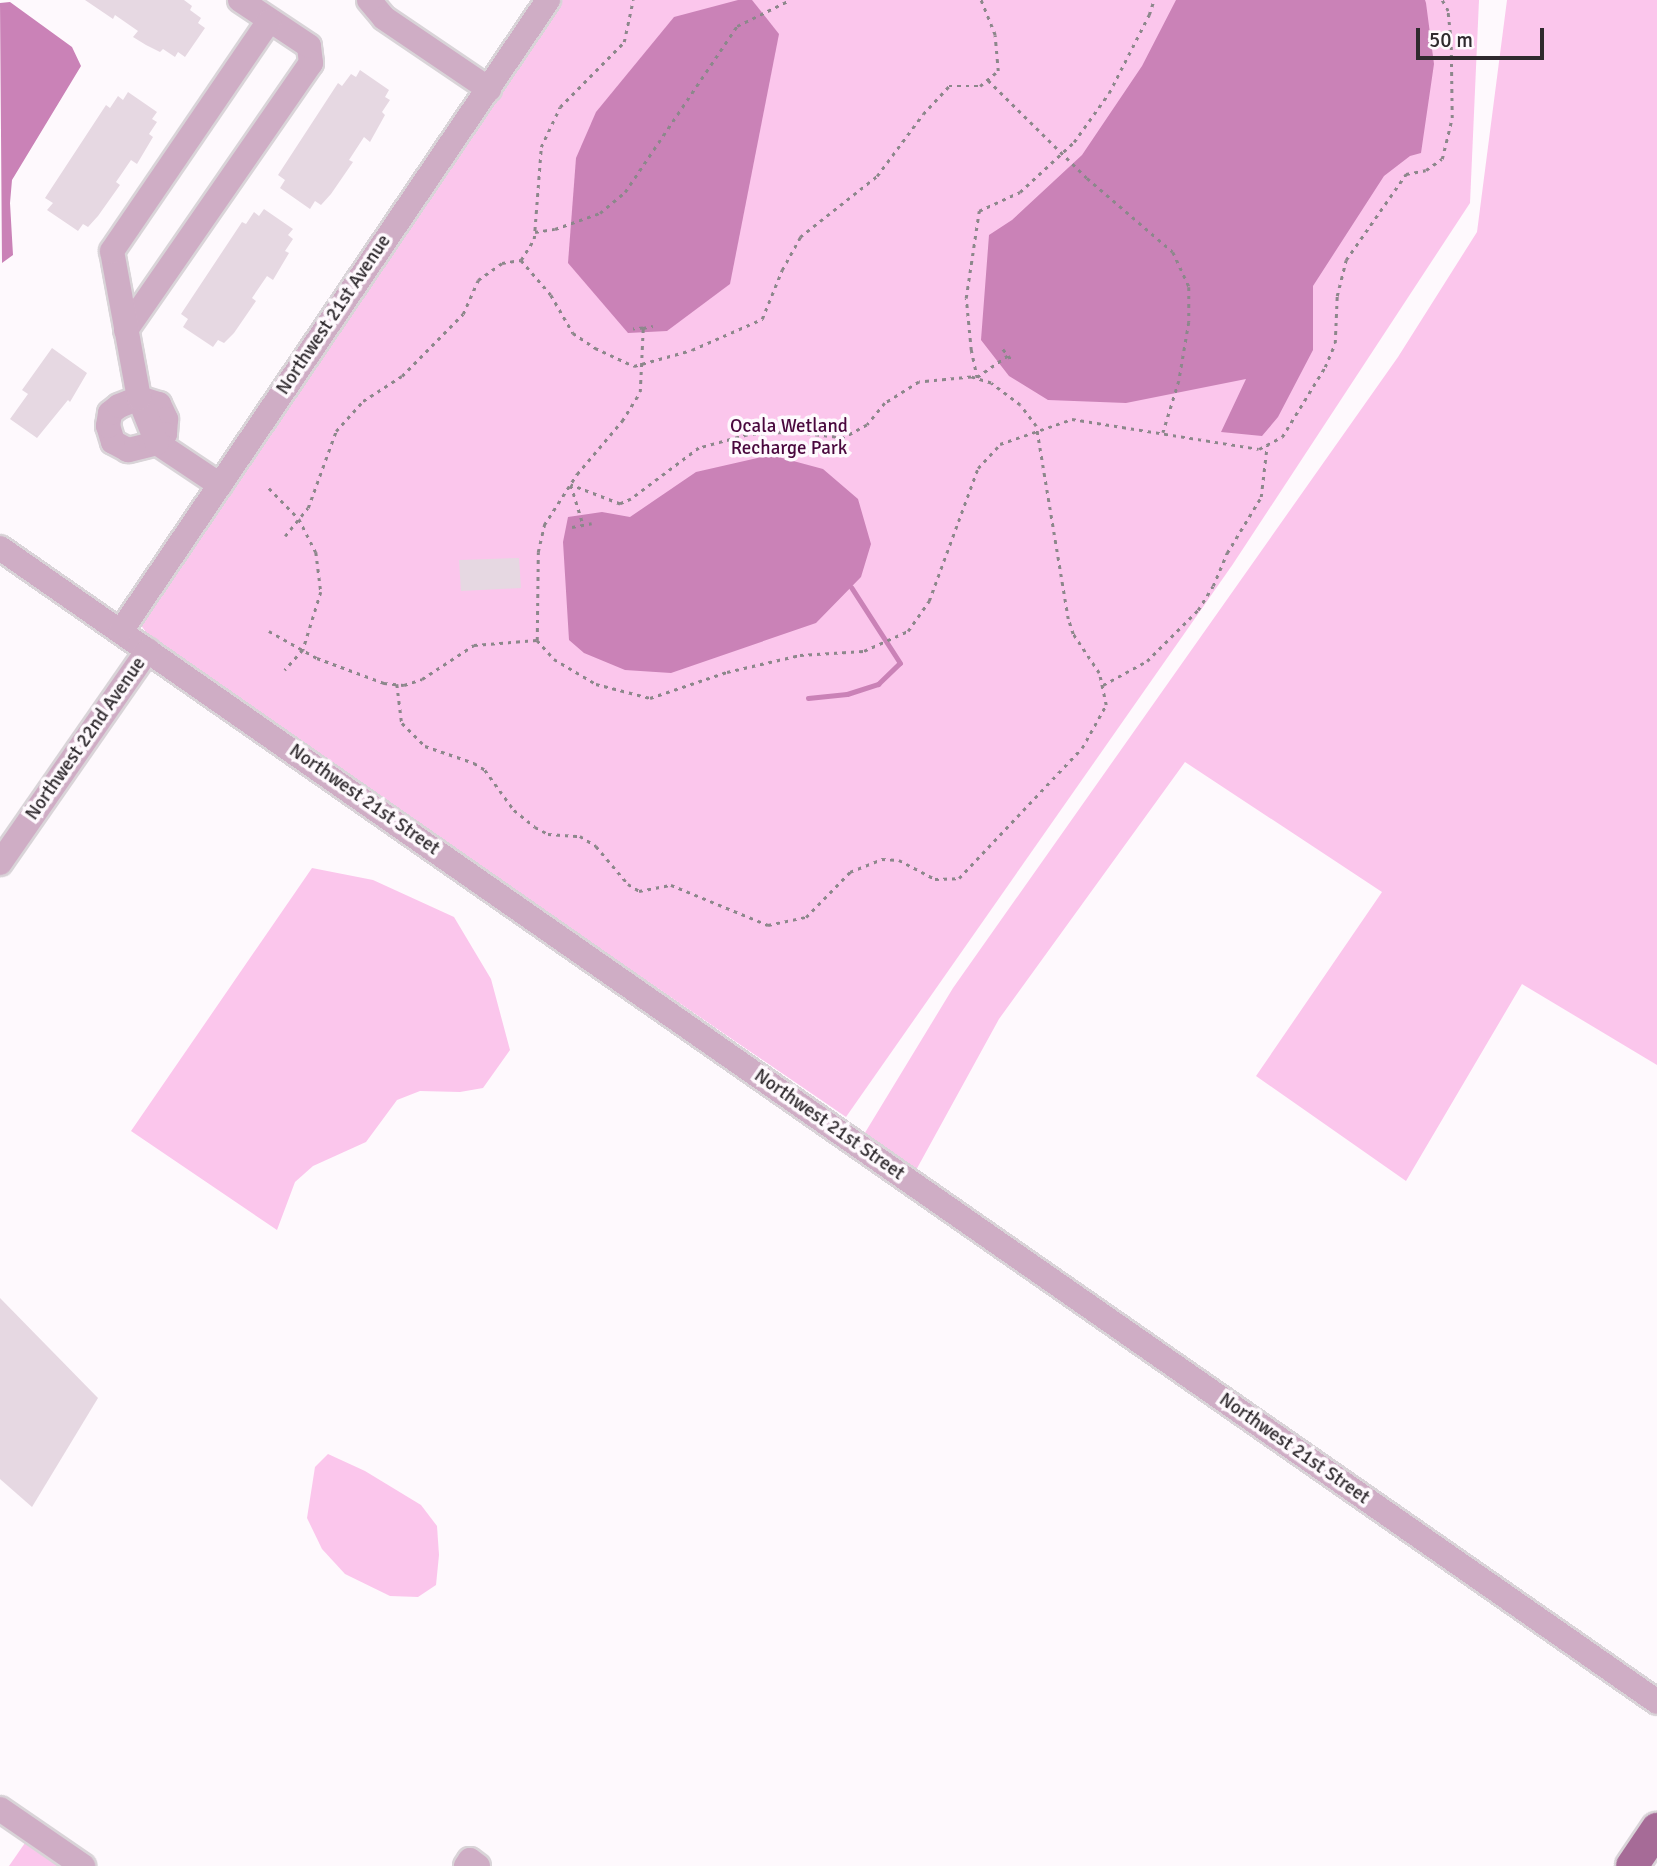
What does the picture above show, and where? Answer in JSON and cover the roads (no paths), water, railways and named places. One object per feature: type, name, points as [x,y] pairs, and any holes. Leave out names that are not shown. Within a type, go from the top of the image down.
[{"type":"main road","points":[[1632,1866],[1657,1829]]},
{"type":"street","points":[[126,330],[311,63],[309,46],[240,0]]},
{"type":"street","points":[[369,0],[384,18],[489,89]]},
{"type":"street","name":"Northwest 21st Avenue","points":[[121,631],[548,0]]},
{"type":"street","points":[[220,485],[157,443],[139,398],[112,251],[269,21]]},
{"type":"street","points":[[139,398],[110,413],[108,426],[113,442],[128,450],[157,443]]},
{"type":"street","name":"Northwest 21st Street","points":[[0,548],[1657,1702]]},
{"type":"street","name":"Northwest 22nd Avenue","points":[[0,863],[148,650]]},
{"type":"street","points":[[0,1808],[83,1866]]},
{"type":"waterway","points":[[808,698],[847,694],[878,684],[900,663],[851,587]]},
{"type":"park label","name":"Ocala Wetland Recharge Park","points":[[789,438]]}]
